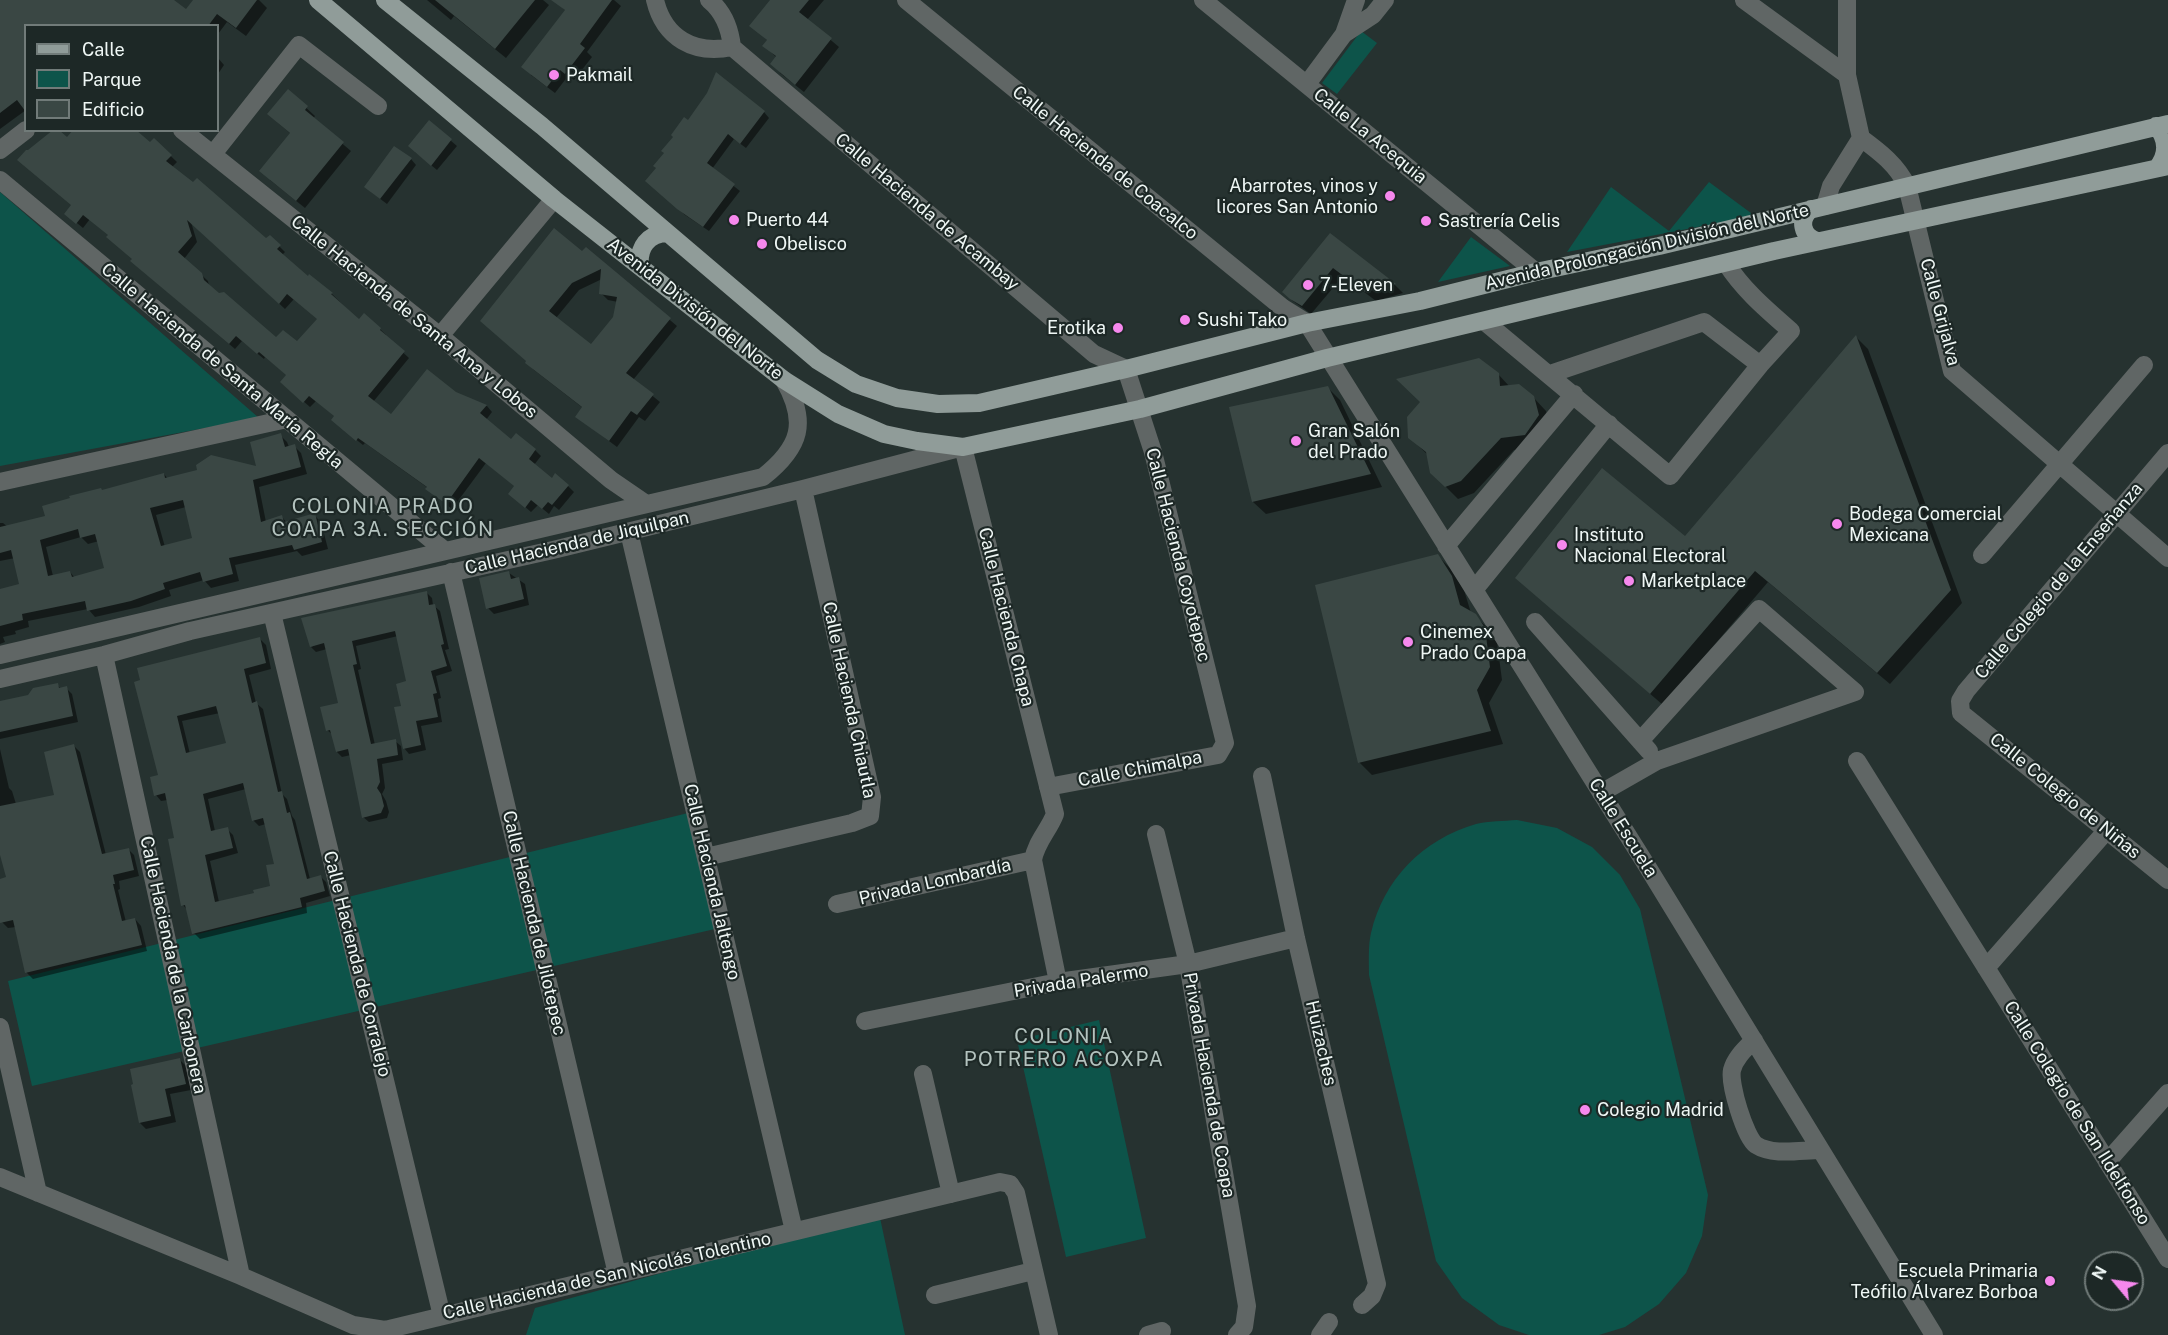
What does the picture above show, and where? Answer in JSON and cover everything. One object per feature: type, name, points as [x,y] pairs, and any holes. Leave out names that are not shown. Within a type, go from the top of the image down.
[{"type":"main road","name":"Avenida División del Norte","points":[[318,0],[554,199],[784,380],[838,414],[884,434],[963,447],[1140,409]]},
{"type":"main road","name":"Avenida División del Norte","points":[[385,0],[542,126],[817,360],[856,384],[897,398],[938,404],[979,403],[1126,369]]},
{"type":"main road","points":[[2162,125],[2166,144],[2162,167]]},
{"type":"main road","name":"Avenida Prolongación División del Norte","points":[[1126,369],[1307,324],[1420,301],[2162,125]]},
{"type":"main road","name":"Avenida Prolongación División del Norte","points":[[1140,409],[1327,358],[1774,251],[2162,167]]},
{"type":"main road","points":[[1817,241],[1808,237],[1803,227],[1804,217],[1818,208]]},
{"type":"main road","points":[[619,248],[639,238],[645,226],[645,214]]},
{"type":"main road","points":[[1770,219],[1776,222],[1783,232],[1782,243],[1774,251]]},
{"type":"main road","points":[[640,266],[639,258],[645,242],[655,235],[667,233]]},
{"type":"street","points":[[655,0],[662,20],[686,43],[708,50],[732,47],[727,24],[709,0]]},
{"type":"street","name":"Calle Hacienda de Coacalco","points":[[906,0],[1283,308],[1307,324]]},
{"type":"street","name":"Calle La Acequia","points":[[1203,0],[1536,272]]},
{"type":"street","points":[[1307,84],[1344,34],[1356,0]]},
{"type":"street","points":[[1344,34],[1373,15],[1385,0]]},
{"type":"street","points":[[1744,0],[1846,75]]},
{"type":"street","points":[[1818,208],[1861,138],[1846,75],[1847,0]]},
{"type":"street","points":[[213,154],[299,45],[378,106]]},
{"type":"street","name":"Calle Hacienda de Acambay","points":[[732,47],[1094,354],[1126,369]]},
{"type":"street","points":[[0,150],[24,132]]},
{"type":"street","name":"Calle Hacienda de Santa Ana y Lobos","points":[[185,132],[440,336],[611,480],[646,504]]},
{"type":"street","name":"Calle Grijalva","points":[[1861,138],[1900,171],[1907,186],[1952,371],[2168,558]]},
{"type":"street","name":"Calle Hacienda de Santa María Regla","points":[[0,180],[445,551]]},
{"type":"street","points":[[440,336],[554,199]]},
{"type":"street","points":[[1484,321],[1670,476],[1760,365],[1791,331],[1753,297],[1734,276],[1726,263]]},
{"type":"street","points":[[1550,374],[1704,322],[1760,365]]},
{"type":"street","name":"Calle Escuela","points":[[1307,324],[1601,793],[1934,1335]]},
{"type":"street","points":[[1982,555],[2144,365]]},
{"type":"street","name":"Calle Hacienda Coyotepec","points":[[1126,369],[1153,452],[1225,743]]},
{"type":"street","name":"Calle Hacienda de Jiquilpan","points":[[0,655],[763,477],[778,465],[790,450],[797,433],[798,414],[794,398],[784,380]]},
{"type":"street","points":[[1446,546],[1574,394]]},
{"type":"street","points":[[0,482],[286,419]]},
{"type":"street","points":[[1474,590],[1609,424]]},
{"type":"street","name":"Calle Hacienda de Jiquilpan","points":[[0,679],[104,655],[190,631],[629,532],[963,447]]},
{"type":"street","name":"Calle Hacienda Chapa","points":[[963,447],[1054,814],[1052,823],[1035,850],[1033,860]]},
{"type":"street","name":"Calle Colegio de la Enseñanza","points":[[1961,713],[1960,701],[1966,691],[2168,453]]},
{"type":"street","name":"Calle Hacienda Chiautla","points":[[706,857],[852,823],[870,816],[872,797],[803,489]]},
{"type":"street","points":[[550,526],[553,550]]},
{"type":"street","name":"Calle Hacienda Jaltengo","points":[[629,532],[794,1232]]},
{"type":"street","name":"Calle Hacienda de Jilotepec","points":[[451,572],[617,1274]]},
{"type":"street","points":[[1601,793],[1658,761],[1855,692],[1759,609],[1641,741]]},
{"type":"street","points":[[185,612],[190,631]]},
{"type":"street","name":"Calle Hacienda de Corralejo","points":[[272,613],[442,1316]]},
{"type":"street","points":[[1535,622],[1658,761]]},
{"type":"street","name":"Calle Hacienda de la Carbonera","points":[[104,655],[241,1276]]},
{"type":"street","name":"Calle Colegio de Niñas","points":[[1961,713],[2168,880]]},
{"type":"street","name":"Calle Chimalpa","points":[[1048,787],[1218,754],[1225,743]]},
{"type":"street","name":"Calle Colegio de San Ildelfonso","points":[[1857,761],[2168,1259]]},
{"type":"street","name":"Huizaches","points":[[1263,776],[1296,938],[1377,1284],[1372,1296],[1362,1305]]},
{"type":"street","points":[[1986,968],[2107,830]]},
{"type":"street","name":"Privada Hacienda de Coapa","points":[[1156,834],[1188,964],[1247,1306],[1244,1327],[1237,1335]]},
{"type":"street","points":[[1033,860],[1058,982]]},
{"type":"street","name":"Privada Lombardía","points":[[837,904],[1033,860]]},
{"type":"street","name":"Privada Palermo","points":[[865,1022],[1058,982],[1188,964],[1296,938]]},
{"type":"street","points":[[0,1027],[38,1192]]},
{"type":"street","points":[[1754,1040],[1737,1059],[1732,1069],[1730,1082],[1754,1144],[1770,1151],[1821,1150]]},
{"type":"street","points":[[923,1074],[951,1194]]},
{"type":"street","points":[[2107,1162],[2168,1093]]},
{"type":"street","name":"Calle Hacienda de San Nicolás Tolentino","points":[[0,1177],[241,1276],[353,1325],[385,1330],[1000,1182],[1010,1184],[1016,1193],[1049,1335]]},
{"type":"street","points":[[935,1295],[1033,1271]]},
{"type":"green space","points":[[1361,31],[1377,43],[1337,94],[1322,83]]},
{"type":"green space","points":[[1709,182],[1755,216],[1567,252],[1611,187],[1669,231]]},
{"type":"green space","points":[[0,192],[259,418],[0,466]]},
{"type":"green space","points":[[1471,237],[1510,266],[1438,282]]},
{"type":"green space","points":[[688,813],[715,929],[32,1086],[8,981]]},
{"type":"green space","name":"Colegio Madrid","points":[[1517,820],[1557,828],[1592,847],[1620,875],[1640,909],[1708,1195],[1702,1236],[1686,1273],[1659,1304],[1625,1327],[1599,1335],[1529,1335],[1499,1325],[1462,1298],[1436,1261],[1369,975],[1370,938],[1377,913],[1385,895],[1408,864],[1422,851],[1457,831],[1481,823]]},
{"type":"green space","points":[[1099,1020],[1146,1238],[1066,1257],[1017,1040]]},
{"type":"green space","points":[[879,1213],[905,1335],[526,1335],[535,1308]]},
{"type":"building","points":[[0,0],[174,0],[186,9],[193,0],[257,0],[236,28],[217,14],[210,24],[24,24],[24,109],[17,100],[0,113]]},
{"type":"building","points":[[435,0],[535,0],[495,49]]},
{"type":"building","points":[[551,0],[612,0],[580,44],[585,48],[565,74],[560,70],[547,87],[521,67],[565,10]]},
{"type":"building","points":[[770,0],[809,0],[799,12],[832,38],[795,85],[770,64],[776,56],[762,46],[767,40],[749,26]]},
{"type":"building","points":[[716,72],[765,111],[740,144],[728,134],[707,163],[735,184],[703,227],[677,209],[645,181],[656,168],[653,166],[664,153],[661,151],[673,137],[671,135],[684,117],[688,120],[707,93]]},
{"type":"building","points":[[288,89],[308,106],[305,110],[344,142],[296,201],[259,171],[290,133],[267,114]]},
{"type":"building","points":[[429,120],[452,139],[431,166],[408,146]]},
{"type":"building","points":[[50,132],[61,132],[67,137],[71,132],[138,132],[150,142],[154,138],[172,155],[166,161],[193,182],[197,178],[266,238],[270,235],[281,245],[277,249],[308,276],[309,274],[333,293],[331,294],[359,319],[364,313],[405,351],[368,396],[391,414],[427,369],[456,392],[487,405],[480,413],[511,439],[516,433],[536,449],[529,459],[552,478],[555,473],[569,485],[552,505],[548,502],[542,509],[531,500],[525,508],[508,494],[514,486],[479,458],[446,504],[425,489],[427,487],[358,438],[356,441],[331,420],[334,416],[309,396],[303,403],[280,382],[286,375],[236,336],[229,344],[130,261],[132,259],[106,237],[108,235],[83,215],[76,224],[64,214],[71,205],[17,160],[26,150]],"holes":[[[187,220],[279,304],[287,294],[317,319],[297,341],[283,330],[276,337],[224,292],[219,293],[204,280],[202,273],[178,252],[192,236]]]},
{"type":"building","points":[[394,146],[412,158],[380,199],[364,187]]},
{"type":"building","points":[[554,228],[582,251],[586,247],[671,318],[626,373],[654,394],[637,415],[631,411],[609,441],[575,417],[582,407],[525,363],[526,361],[480,321]],"holes":[[[601,269],[599,294],[617,297],[613,317],[591,344],[549,311],[572,283]]]},
{"type":"building","points":[[1330,233],[1396,284],[1365,292],[1333,268],[1302,306],[1290,299],[1282,292]]},
{"type":"building","points":[[1856,335],[1951,590],[1877,673],[1755,571],[1650,694],[1515,578],[1602,468],[1685,536]]},
{"type":"building","points":[[1479,358],[1499,373],[1500,386],[1519,384],[1534,396],[1539,415],[1525,435],[1501,438],[1461,481],[1445,487],[1430,473],[1426,452],[1408,438],[1407,417],[1420,402],[1396,379]]},
{"type":"building","name":"Gran Salón del Prado","points":[[1328,386],[1371,474],[1252,502],[1229,407]]},
{"type":"building","points":[[281,433],[285,447],[295,444],[301,467],[253,480],[261,522],[282,515],[284,522],[315,513],[322,542],[294,550],[292,545],[229,558],[233,574],[203,582],[200,572],[163,583],[165,589],[131,601],[87,611],[85,601],[22,614],[23,620],[0,626],[0,589],[19,584],[11,550],[0,553],[0,527],[45,516],[42,506],[70,498],[69,496],[101,488],[102,490],[164,473],[165,478],[197,470],[196,465],[211,455],[256,466],[250,442]],"holes":[[[183,500],[192,538],[161,546],[150,508]],[[78,529],[80,538],[95,534],[104,568],[72,577],[70,571],[48,576],[40,540]]]},
{"type":"building","name":"Cinemex Prado Coapa","points":[[1438,554],[1452,576],[1460,605],[1476,614],[1485,628],[1490,667],[1477,690],[1491,731],[1358,763],[1315,585]]},
{"type":"building","points":[[509,571],[511,579],[519,577],[524,599],[486,609],[479,578]]},
{"type":"building","points":[[427,591],[429,605],[435,604],[444,644],[441,645],[447,666],[431,671],[437,693],[433,694],[438,717],[416,721],[421,745],[403,749],[394,707],[401,706],[396,684],[406,681],[395,631],[352,641],[357,664],[353,665],[371,744],[396,739],[398,755],[377,759],[380,782],[377,788],[384,806],[381,813],[362,818],[348,749],[336,752],[330,730],[326,731],[320,707],[338,703],[324,643],[310,647],[301,618]]},
{"type":"building","points":[[260,637],[266,663],[244,669],[252,703],[257,701],[278,792],[282,791],[287,813],[290,812],[307,879],[321,875],[325,891],[300,898],[302,907],[192,934],[185,905],[181,906],[168,839],[174,838],[165,793],[154,796],[150,777],[158,775],[134,682],[140,680],[137,668]],"holes":[[[216,706],[226,743],[186,753],[177,716]],[[243,783],[252,821],[263,818],[274,864],[266,865],[270,886],[253,890],[254,893],[215,902],[205,855],[233,848],[228,827],[211,831],[203,794]]]},
{"type":"building","points":[[58,683],[59,688],[67,686],[73,716],[0,732],[0,701],[28,695],[33,688]]},
{"type":"building","points":[[74,744],[102,854],[129,848],[134,870],[113,875],[115,884],[113,884],[122,921],[135,918],[142,945],[25,973],[13,920],[0,923],[0,879],[6,877],[0,855],[0,806],[54,795],[44,752]]},
{"type":"building","points":[[180,1058],[186,1084],[165,1089],[171,1116],[139,1123],[130,1069]]},
{"type":"place","name":"Pakmail","points":[[554,75]]},
{"type":"place","name":"Abarrotes, vinos y licores San Antonio","points":[[1390,196]]},
{"type":"place","name":"Puerto 44","points":[[734,220]]},
{"type":"place","name":"Sastrería Celis","points":[[1426,221]]},
{"type":"place","name":"Obelisco","points":[[762,244]]},
{"type":"place","name":"7-Eleven","points":[[1308,285]]},
{"type":"place","name":"Sushi Tako","points":[[1185,320]]},
{"type":"place","name":"Erotika","points":[[1118,328]]},
{"type":"place","name":"Gran Salón del Prado","points":[[1296,441]]},
{"type":"place","name":"Bodega Comercial Mexicana","points":[[1837,524]]},
{"type":"place","name":"Instituto Nacional Electoral","points":[[1562,545]]},
{"type":"place","name":"Marketplace","points":[[1629,581]]},
{"type":"place","name":"Cinemex Prado Coapa","points":[[1408,642]]},
{"type":"place","name":"Colegio Madrid","points":[[1585,1110]]},
{"type":"place","name":"Escuela Primaria Teófilo Álvarez Borboa","points":[[2050,1281]]},
{"type":"district","name":"COLONIA PRADO COAPA 3A. SECCIÓN","points":[[383,518]]},
{"type":"district","name":"COLONIA POTRERO ACOXPA","points":[[1064,1048]]}]
